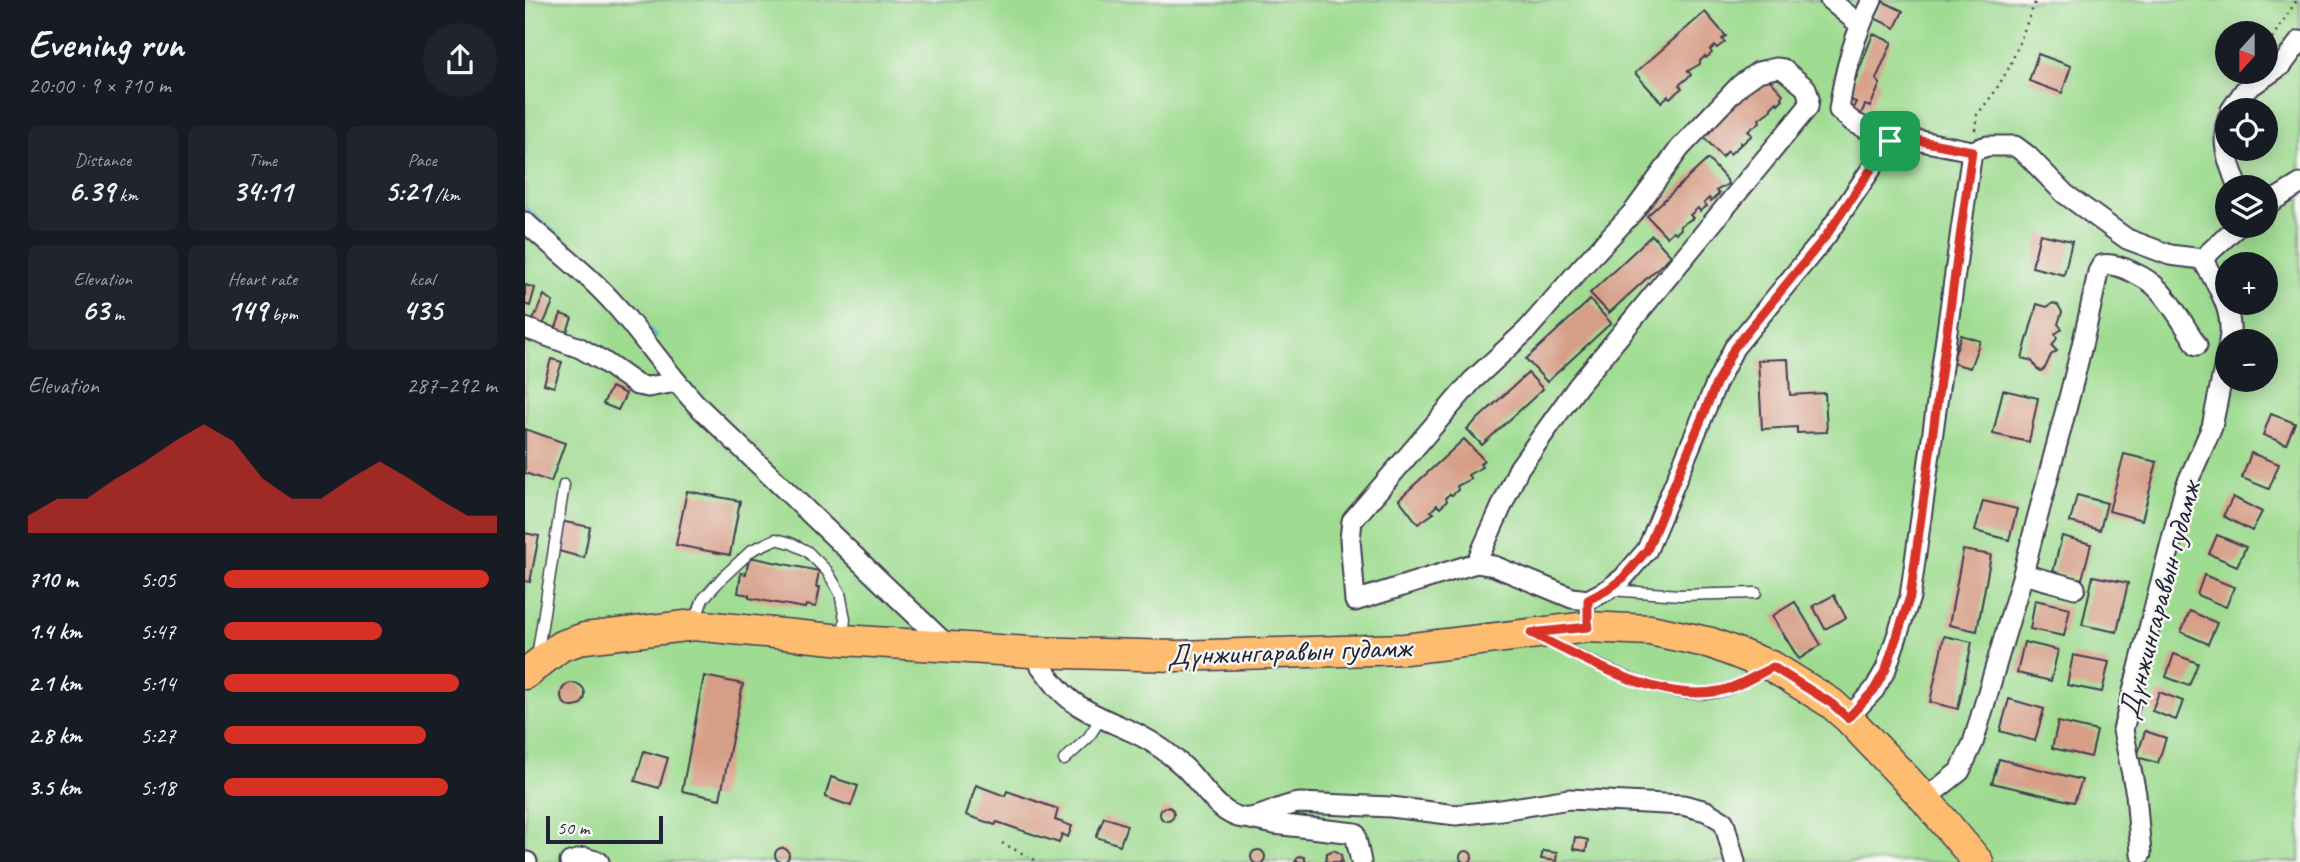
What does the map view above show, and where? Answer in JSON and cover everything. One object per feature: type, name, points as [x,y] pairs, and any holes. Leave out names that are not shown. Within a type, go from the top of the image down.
[{"type":"main road","name":"Дүнжингаравын гудамж","points":[[529,665],[561,646],[585,638],[694,625],[843,640],[1030,652],[1177,656],[1391,649],[1531,633],[1588,614],[1710,643],[1773,667],[1831,703],[1925,799],[1978,862]]},
{"type":"street","points":[[1830,0],[1859,24]]},
{"type":"street","points":[[1872,0],[1859,24],[1842,86],[1839,110],[1853,122],[1890,141],[1906,138],[1972,151],[1987,146],[2015,146],[2065,194],[2127,239],[2170,255],[2202,260],[2220,289],[2232,329]]},
{"type":"street","points":[[2239,98],[2243,91],[2283,65],[2300,41]]},
{"type":"street","name":"Дүнжингаравын гудамж","points":[[1476,564],[1519,468],[1578,386],[1808,107],[1809,98],[1806,88],[1783,69],[1776,68],[1758,72],[1740,85],[1710,115],[1680,148],[1634,211],[1527,330],[1472,381],[1352,521],[1350,539],[1355,601],[1476,564],[1494,566],[1571,598],[1588,614],[1607,590],[1623,578],[1647,550],[1716,384],[1734,348],[1826,236],[1890,141]]},
{"type":"street","points":[[1848,718],[1874,690],[1886,669],[1910,597],[1972,151]]},
{"type":"street","points":[[2278,198],[2300,184]]},
{"type":"street","points":[[525,222],[593,281],[638,331],[676,382],[700,408],[948,646]]},
{"type":"street","points":[[2202,260],[2225,238]]},
{"type":"street","points":[[1925,799],[1960,771],[1973,743],[2073,386],[2098,272],[2102,265],[2113,264],[2133,272],[2158,288],[2197,345]]},
{"type":"street","points":[[525,328],[580,348],[637,385],[648,387],[676,382]]},
{"type":"street","name":"Дүнжингаравын гудамж","points":[[2141,854],[2136,794],[2123,730],[2185,488],[2212,426],[2219,392]]},
{"type":"street","points":[[2022,574],[2075,588]]},
{"type":"street","points":[[1030,652],[1065,694],[1101,718],[1142,737],[1168,753],[1230,813],[1274,824],[1355,833],[1361,862]]},
{"type":"street","points":[[1243,818],[1257,817],[1289,803],[1391,807],[1456,815],[1569,799],[1683,805],[1706,811],[1724,822],[1735,862]]},
{"type":"street","points":[[570,862],[585,859],[599,862]]},
{"type":"lane","points":[[529,665],[564,485]]},
{"type":"lane","points":[[694,625],[703,598],[722,578],[752,550],[776,539],[807,551],[827,570],[839,593],[845,619],[843,640]]},
{"type":"lane","points":[[1607,590],[1680,595],[1756,593]]},
{"type":"lane","points":[[1531,633],[1631,678],[1677,691],[1723,691],[1773,667]]},
{"type":"lane","points":[[1064,760],[1088,738],[1101,718]]},
{"type":"path","points":[[1972,151],[1977,115],[2010,66],[2036,0]]},
{"type":"path","points":[[2279,27],[2297,0]]},
{"type":"path","points":[[1002,843],[1039,862]]},
{"type":"green space","points":[[525,0],[2300,0],[2300,862],[525,862]]},
{"type":"building","points":[[1882,1],[1903,11],[1895,28],[1874,18]]},
{"type":"building","points":[[1705,12],[1726,36],[1722,39],[1725,42],[1710,50],[1712,53],[1688,71],[1691,75],[1679,85],[1682,88],[1661,102],[1635,73]]},
{"type":"building","points":[[1873,34],[1892,42],[1876,79],[1880,84],[1870,107],[1865,105],[1861,114],[1852,110],[1856,102],[1848,99]]},
{"type":"building","points":[[2038,54],[2071,66],[2062,93],[2029,81]]},
{"type":"building","points":[[1765,75],[1783,94],[1783,99],[1748,131],[1752,135],[1742,144],[1740,142],[1730,154],[1728,151],[1722,157],[1701,134]]},
{"type":"building","points":[[1708,159],[1728,184],[1716,191],[1719,194],[1711,201],[1709,198],[1704,203],[1707,206],[1700,211],[1698,208],[1690,215],[1693,218],[1680,226],[1681,229],[1676,233],[1673,231],[1667,237],[1647,216]]},
{"type":"building","points":[[2040,234],[2072,241],[2064,275],[2032,267]]},
{"type":"building","points":[[1652,235],[1671,256],[1609,313],[1590,293]]},
{"type":"building","points":[[525,285],[535,288],[530,306],[525,304]]},
{"type":"building","points":[[544,295],[553,302],[543,325],[533,320]]},
{"type":"building","points":[[1590,300],[1611,323],[1547,382],[1526,359]]},
{"type":"building","points":[[2053,303],[2058,305],[2062,312],[2058,324],[2062,329],[2055,334],[2057,338],[2052,346],[2057,351],[2051,355],[2041,371],[2032,361],[2022,358],[2037,304],[2047,307]]},
{"type":"building","points":[[561,314],[572,318],[566,334],[555,330]]},
{"type":"building","points":[[1961,335],[1980,341],[1970,368],[1952,363]]},
{"type":"building","points":[[551,359],[562,362],[554,387],[544,384]]},
{"type":"building","points":[[1788,359],[1790,395],[1825,393],[1827,432],[1797,433],[1797,427],[1762,429],[1758,360]]},
{"type":"building","points":[[1528,373],[1543,389],[1482,445],[1467,429]]},
{"type":"building","points":[[611,387],[626,394],[618,410],[603,404]]},
{"type":"building","points":[[2003,390],[2038,398],[2029,442],[1993,434]]},
{"type":"building","points":[[2271,414],[2295,423],[2286,444],[2263,435]]},
{"type":"building","points":[[525,429],[565,443],[551,482],[525,473]]},
{"type":"building","points":[[1464,439],[1484,460],[1480,464],[1482,467],[1468,475],[1471,479],[1457,486],[1458,490],[1446,497],[1447,501],[1440,508],[1437,505],[1431,511],[1434,513],[1418,524],[1399,499]]},
{"type":"building","points":[[2251,453],[2279,464],[2269,489],[2242,478]]},
{"type":"building","points":[[2124,454],[2157,462],[2142,520],[2109,511]]},
{"type":"building","points":[[687,491],[740,501],[730,555],[676,545]]},
{"type":"building","points":[[2077,495],[2107,503],[2100,530],[2070,522]]},
{"type":"building","points":[[2233,497],[2262,512],[2252,531],[2223,516]]},
{"type":"building","points":[[1983,501],[2017,509],[2009,540],[1975,531]]},
{"type":"building","points":[[560,521],[590,527],[584,558],[555,550]]},
{"type":"building","points":[[525,533],[539,536],[530,582],[525,581]]},
{"type":"building","points":[[2217,535],[2246,547],[2237,566],[2209,554]]},
{"type":"building","points":[[2062,536],[2091,544],[2082,579],[2053,572]]},
{"type":"building","points":[[1963,550],[1991,555],[1977,631],[1949,625]]},
{"type":"building","points":[[749,557],[819,571],[816,587],[820,587],[816,607],[806,605],[805,608],[749,598],[749,595],[738,593],[741,573],[746,574]]},
{"type":"building","points":[[2204,575],[2234,587],[2226,607],[2197,595]]},
{"type":"building","points":[[2093,576],[2128,583],[2117,632],[2082,625]]},
{"type":"building","points":[[1834,595],[1846,618],[1825,629],[1813,606]]},
{"type":"building","points":[[2035,600],[2070,608],[2064,636],[2030,629]]},
{"type":"building","points":[[1795,602],[1821,645],[1799,659],[1772,616]]},
{"type":"building","points":[[2190,611],[2217,623],[2208,644],[2181,632]]},
{"type":"building","points":[[1944,636],[1972,642],[1958,709],[1930,702]]},
{"type":"building","points":[[2024,642],[2058,650],[2051,681],[2017,673]]},
{"type":"building","points":[[2174,654],[2198,663],[2189,686],[2166,677]]},
{"type":"building","points":[[2073,655],[2109,662],[2102,692],[2067,685]]},
{"type":"building","points":[[704,676],[743,684],[720,799],[682,791]]},
{"type":"building","points":[[573,683],[581,687],[585,695],[581,703],[573,707],[565,703],[561,695],[565,687]]},
{"type":"building","points":[[2159,692],[2183,701],[2176,720],[2152,711]]},
{"type":"building","points":[[2009,699],[2044,709],[2035,741],[2000,731]]},
{"type":"building","points":[[2058,722],[2097,731],[2091,757],[2052,748]]},
{"type":"building","points":[[2145,731],[2166,738],[2158,763],[2137,757]]},
{"type":"building","points":[[644,751],[668,758],[659,788],[635,781]]},
{"type":"building","points":[[1999,759],[2082,780],[2074,802],[1992,783]]},
{"type":"building","points":[[831,777],[858,786],[851,806],[825,797]]},
{"type":"building","points":[[976,785],[1005,796],[1007,791],[1058,809],[1055,820],[1072,826],[1068,837],[1062,834],[1059,843],[997,822],[995,825],[966,815]]},
{"type":"building","points":[[1164,807],[1170,807],[1174,814],[1170,821],[1164,821],[1160,817],[1160,811]]},
{"type":"building","points":[[1104,817],[1127,825],[1120,845],[1096,837]]},
{"type":"building","points":[[1575,837],[1588,840],[1586,851],[1573,849]]},
{"type":"building","points":[[782,848],[787,850],[787,860],[782,862],[777,860],[775,855],[777,850]]},
{"type":"building","points":[[1334,850],[1341,854],[1342,862],[1326,862],[1327,853]]},
{"type":"building","points":[[1466,851],[1472,857],[1466,863],[1460,857]]},
{"type":"building","points":[[1543,851],[1557,853],[1556,861],[1541,859]]},
{"type":"building","points":[[1253,852],[1263,852],[1263,862],[1253,862]]},
{"type":"building","points":[[1299,856],[1304,857],[1306,862],[1295,862]]},
{"type":"waterway","points":[[525,208],[605,276],[655,337]]},
{"type":"route","points":[[1906,138],[1972,151],[1910,597],[1886,669],[1874,690],[1848,718],[1831,703],[1773,667],[1723,691],[1677,691],[1655,687],[1599,666],[1531,633],[1588,627],[1588,600],[1623,578],[1647,550],[1716,384],[1734,348],[1826,236],[1890,141],[1906,138]]}]
